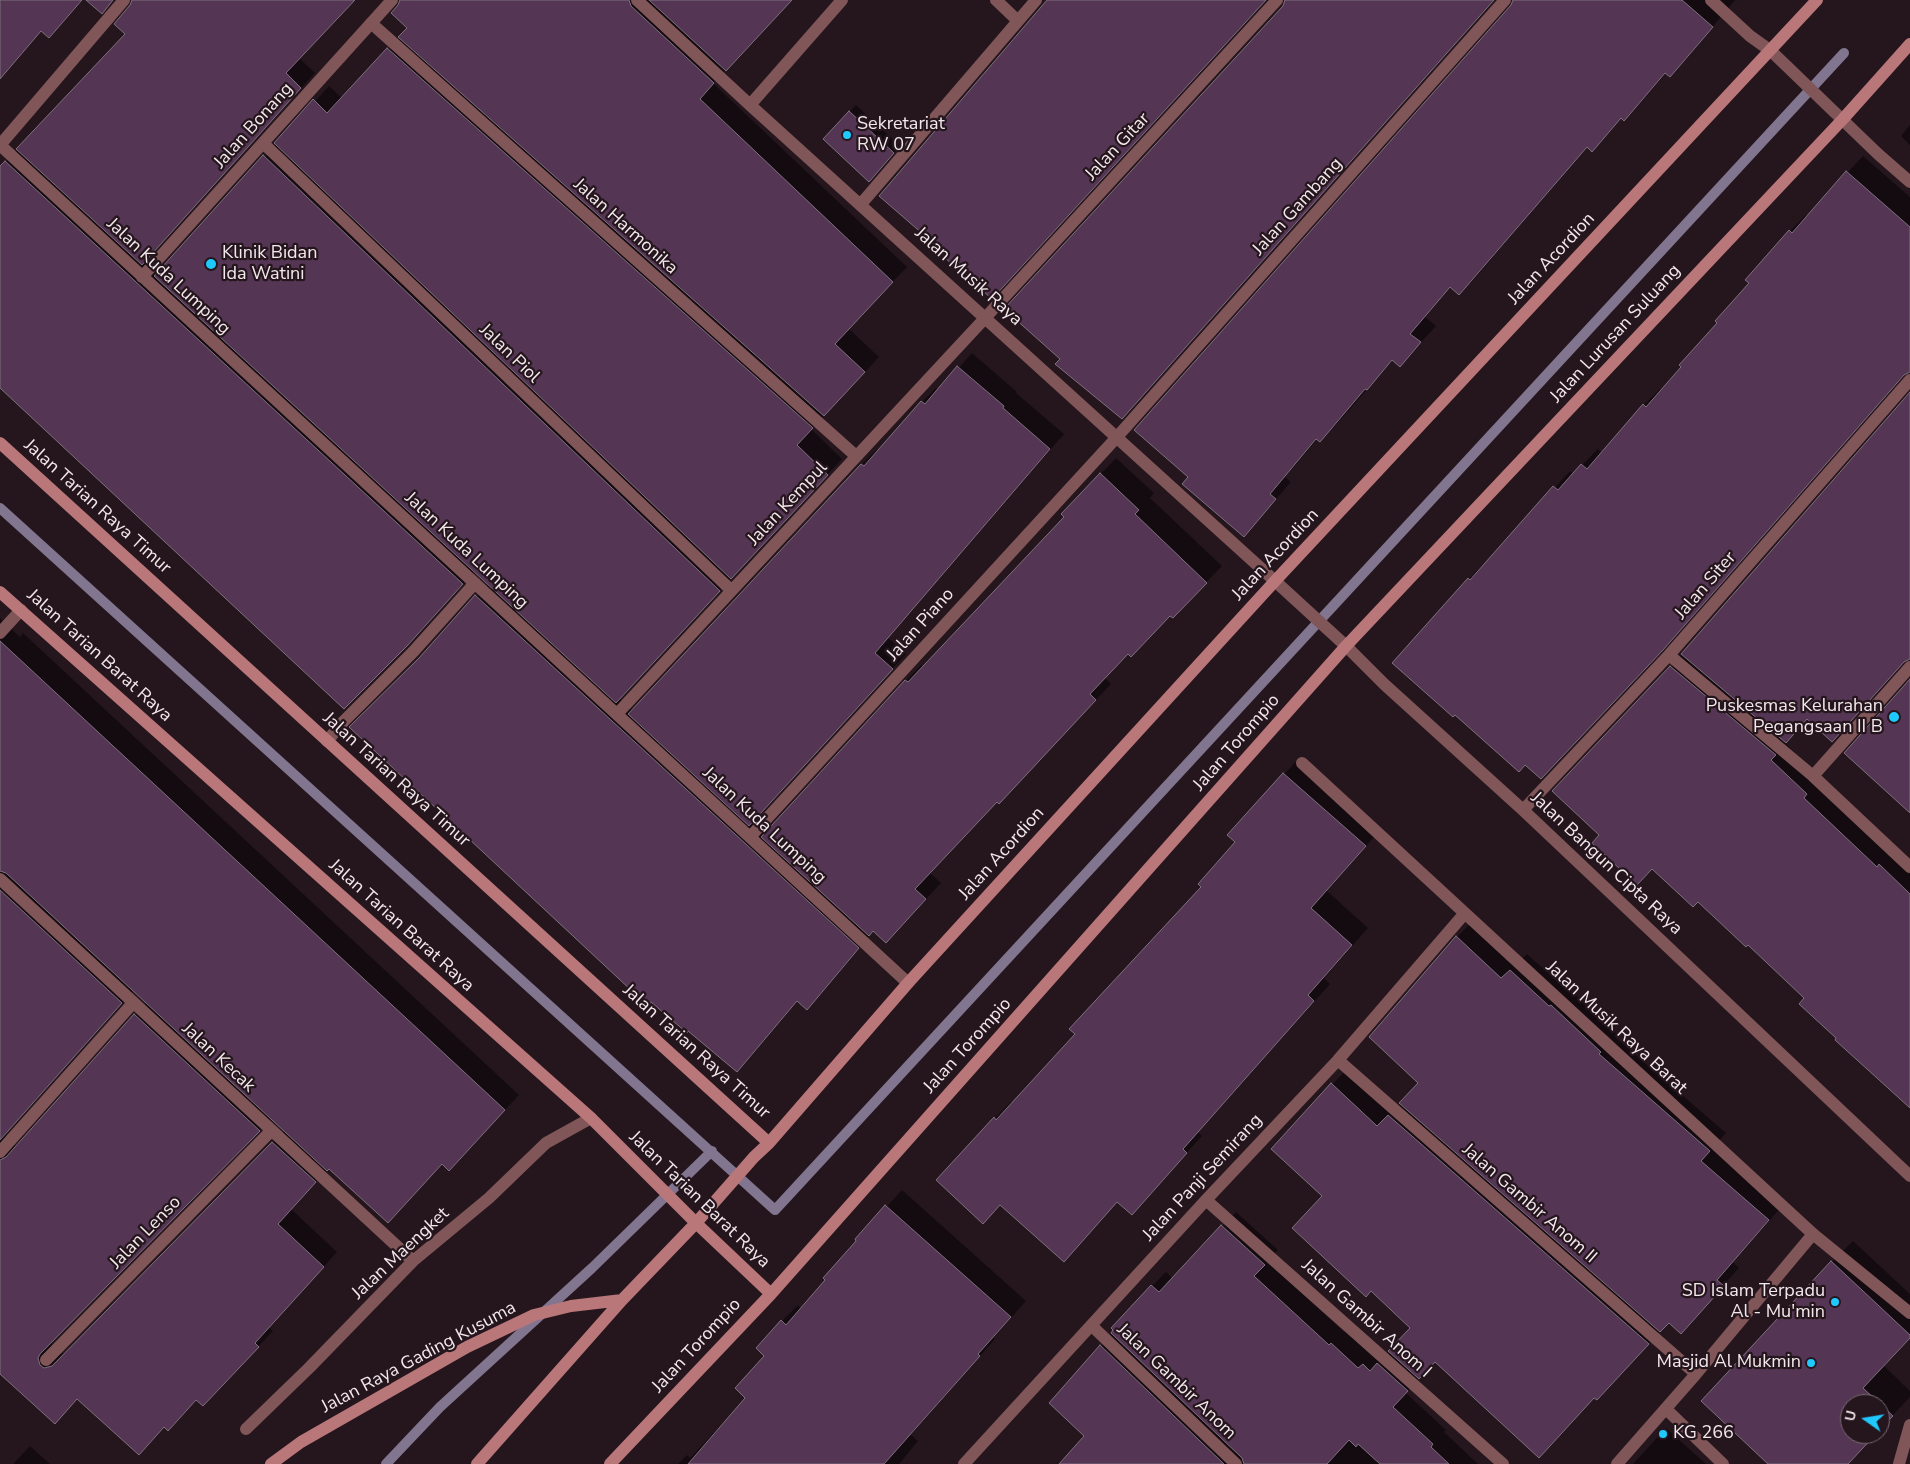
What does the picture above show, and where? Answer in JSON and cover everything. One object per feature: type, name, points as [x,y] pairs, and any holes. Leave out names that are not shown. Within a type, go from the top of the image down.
[{"type":"street","points":[[0,145],[124,0]]},
{"type":"street","name":"Jalan Bonang","points":[[142,276],[392,0]]},
{"type":"street","name":"Jalan Musik Raya","points":[[637,0],[1280,585]]},
{"type":"street","points":[[750,104],[842,0]]},
{"type":"street","points":[[996,0],[1018,21]]},
{"type":"street","points":[[861,204],[1036,0]]},
{"type":"street","name":"Jalan Gitar","points":[[986,317],[1277,0]]},
{"type":"street","name":"Jalan Gambang","points":[[1117,436],[1505,0]]},
{"type":"street","points":[[1711,0],[1750,36],[1770,51],[1910,182]]},
{"type":"street","name":"Jalan Acordion","points":[[769,1142],[908,983],[1280,585],[1817,0]]},
{"type":"street","name":"Jalan Harmonika","points":[[372,23],[856,456]]},
{"type":"street","name":"Jalan Lurusan Suluang","points":[[1346,646],[1843,119],[1910,44]]},
{"type":"street","name":"Jalan Piol","points":[[263,143],[732,590]]},
{"type":"street","name":"Jalan Kuda Lumping","points":[[0,145],[908,983]]},
{"type":"street","name":"Jalan Kempul","points":[[616,714],[986,317]]},
{"type":"street","name":"Jalan Siter","points":[[1523,810],[1669,655],[1910,380]]},
{"type":"street","name":"Jalan Piano","points":[[750,837],[1117,436]]},
{"type":"street","name":"Jalan Tarian Raya Timur","points":[[0,443],[769,1142]]},
{"type":"street","points":[[327,741],[344,721],[413,652],[475,583]]},
{"type":"street","name":"Jalan Bangun Cipta Raya","points":[[1280,585],[1384,684],[1523,810],[1910,1176]]},
{"type":"street","name":"Jalan Tarian Barat Raya","points":[[0,592],[591,1118],[696,1224],[771,1294]]},
{"type":"street","points":[[0,633],[21,610]]},
{"type":"street","name":"Jalan Torompio","points":[[610,1464],[771,1294],[1346,646]]},
{"type":"street","points":[[1669,655],[1813,776],[1910,867]]},
{"type":"street","points":[[1813,776],[1910,667]]},
{"type":"street","name":"Jalan Musik Raya Barat","points":[[1302,764],[1813,1234],[1910,1313]]},
{"type":"street","name":"Jalan Kecak","points":[[2,885],[133,1003],[413,1262]]},
{"type":"street","name":"Jalan Panji Semirang","points":[[964,1464],[1206,1200],[1338,1060],[1465,913]]},
{"type":"street","points":[[0,1152],[133,1003]]},
{"type":"street","name":"Jalan Gambir Anom II","points":[[1338,1060],[1696,1374]]},
{"type":"street","name":"Jalan Maengket","points":[[246,1429],[413,1262],[489,1198],[546,1143],[591,1118]]},
{"type":"street","name":"Jalan Lenso","points":[[46,1360],[271,1131]]},
{"type":"street","points":[[477,1464],[622,1300],[696,1224],[769,1142]]},
{"type":"street","name":"Jalan Gambir Anom I","points":[[1206,1200],[1503,1464]]},
{"type":"street","points":[[1617,1464],[1696,1374],[1813,1234]]},
{"type":"street","name":"Jalan Raya Gading Kusuma","points":[[271,1464],[301,1442],[467,1347],[534,1315],[571,1306],[622,1300]]},
{"type":"street","name":"Jalan Gambir Anom","points":[[1092,1326],[1236,1464]]},
{"type":"street","points":[[1666,1409],[1723,1464]]},
{"type":"street","points":[[1899,1464],[1910,1425]]},
{"type":"building","points":[[0,0],[82,0],[49,38],[41,31],[0,79]]},
{"type":"building","points":[[86,0],[113,0],[102,14]]},
{"type":"building","points":[[132,0],[355,0],[286,73],[301,88],[142,265],[16,149],[125,34],[114,24]]},
{"type":"building","points":[[400,0],[629,0],[631,6],[714,83],[700,99],[893,282],[835,344],[865,372],[824,416],[398,37],[407,28],[391,13]]},
{"type":"building","points":[[649,0],[792,0],[726,71]]},
{"type":"building","points":[[1047,0],[1266,0],[992,299],[937,251],[939,248],[879,196]]},
{"type":"building","points":[[1285,0],[1494,0],[1122,419],[1055,364],[1060,359],[1004,309],[1283,6]]},
{"type":"building","points":[[1513,0],[1682,0],[1713,27],[1670,77],[1665,73],[1624,121],[1621,118],[1592,152],[1587,147],[1459,295],[1450,287],[1410,334],[1421,342],[1400,367],[1392,360],[1320,442],[1316,439],[1270,494],[1276,499],[1244,537],[1182,484],[1188,477],[1134,430],[1511,5]]},
{"type":"building","points":[[387,48],[813,428],[797,445],[828,475],[731,579],[274,143],[313,99],[327,113]]},
{"type":"building","points":[[849,111],[894,153],[869,182],[823,139]]},
{"type":"building","points":[[263,155],[720,591],[616,703],[154,276]]},
{"type":"building","points":[[5,161],[463,584],[407,646],[344,709],[0,388],[0,166]]},
{"type":"building","points":[[1846,171],[1910,227],[1910,372],[1904,375],[1663,650],[1541,779],[1525,765],[1519,772],[1455,715],[1453,717],[1392,663],[1468,578],[1470,580],[1553,486],[1558,490],[1581,464],[1587,469],[1643,404],[1646,407],[1681,367],[1679,365],[1717,323],[1715,321],[1749,283],[1745,280],[1789,230],[1792,233]]},
{"type":"building","points":[[957,366],[1050,449],[875,653],[893,669],[749,826],[628,714],[861,464],[864,466],[921,401],[925,404]]},
{"type":"building","points":[[1910,392],[1910,659],[1904,662],[1832,742],[1807,719],[1786,743],[1681,654]]},
{"type":"building","points":[[1100,473],[1139,510],[1135,514],[1207,583],[1173,618],[1170,616],[1131,657],[1128,654],[1090,694],[1096,700],[999,804],[997,802],[915,889],[926,899],[886,943],[873,931],[869,936],[761,837],[905,680],[908,682],[1064,517],[1061,514]]},
{"type":"building","points":[[475,595],[859,948],[807,1010],[797,1001],[737,1072],[651,1002],[648,1006],[349,727],[419,658]]},
{"type":"building","points":[[0,641],[505,1110],[449,1171],[442,1164],[388,1223],[329,1169],[327,1171],[6,873],[0,871]]},
{"type":"building","points":[[1670,666],[1776,755],[1771,760],[1807,794],[1804,798],[1877,867],[1879,864],[1910,894],[1910,1108],[1835,1040],[1836,1038],[1799,1004],[1804,998],[1748,945],[1746,947],[1698,902],[1693,907],[1652,869],[1637,885],[1592,843],[1599,835],[1552,791]]},
{"type":"building","name":"Puskesmas Kelurahan Pegangsaan II B","points":[[1910,679],[1910,813],[1844,753]]},
{"type":"building","points":[[1283,773],[1366,846],[1311,908],[1352,945],[1308,995],[1314,1001],[1183,1149],[1187,1153],[1132,1215],[1117,1202],[1064,1262],[1000,1205],[983,1224],[936,1180],[994,1117],[996,1120],[1075,1034],[1069,1029],[1201,887],[1198,884],[1235,842],[1227,835]]},
{"type":"building","points":[[0,890],[122,1003],[0,1140]]},
{"type":"building","points":[[1456,936],[1501,978],[1510,970],[1549,1006],[1551,1005],[1601,1052],[1599,1054],[1710,1151],[1701,1161],[1769,1220],[1717,1280],[1724,1286],[1681,1334],[1669,1323],[1660,1332],[1399,1103],[1418,1083],[1369,1037]]},
{"type":"building","points":[[134,1014],[260,1131],[40,1354],[38,1358],[40,1365],[44,1368],[52,1366],[272,1142],[316,1182],[278,1224],[324,1267],[255,1343],[259,1347],[203,1406],[196,1400],[168,1431],[164,1427],[139,1455],[77,1399],[55,1424],[0,1374],[0,1160],[6,1157]]},
{"type":"building","points":[[1331,1083],[1377,1126],[1388,1115],[1649,1344],[1597,1400],[1594,1398],[1539,1458],[1435,1362],[1419,1379],[1388,1351],[1410,1328],[1371,1291],[1366,1297],[1292,1228],[1322,1196],[1271,1149]]},
{"type":"building","points":[[885,1205],[1011,1317],[978,1354],[980,1356],[884,1464],[688,1464],[745,1398],[735,1388],[764,1356],[756,1348],[781,1320],[786,1325],[825,1280],[823,1278],[856,1241],[855,1239]]},
{"type":"building","points":[[1221,1225],[1265,1265],[1254,1276],[1329,1345],[1331,1343],[1358,1368],[1363,1364],[1370,1371],[1377,1363],[1408,1391],[1393,1407],[1433,1444],[1431,1447],[1449,1464],[1380,1464],[1358,1444],[1356,1447],[1349,1440],[1327,1464],[1244,1464],[1242,1458],[1111,1333],[1113,1330],[1111,1328],[1151,1285],[1159,1292]]},
{"type":"building","name":"Masjid Al Mukmin","points":[[1831,1261],[1910,1335],[1910,1338],[1863,1388],[1869,1394],[1840,1394],[1840,1444],[1867,1444],[1848,1464],[1768,1464],[1701,1401]]},
{"type":"building","points":[[1100,1345],[1224,1464],[1059,1464],[1084,1436],[1049,1403]]},
{"type":"waterway","points":[[0,508],[775,1210],[1844,53]]},
{"type":"waterway","points":[[386,1464],[440,1407],[592,1268],[712,1151]]},
{"type":"place","name":"Sekretariat RW 07","points":[[847,135]]},
{"type":"place","name":"Klinik Bidan Ida Watini","points":[[211,264]]},
{"type":"place","name":"Puskesmas Kelurahan Pegangsaan II B","points":[[1894,717]]},
{"type":"place","name":"SD Islam Terpadu Al - Mu'min","points":[[1835,1302]]},
{"type":"place","name":"Masjid Al Mukmin","points":[[1811,1363]]},
{"type":"place","name":"KG 266","points":[[1663,1434]]}]
